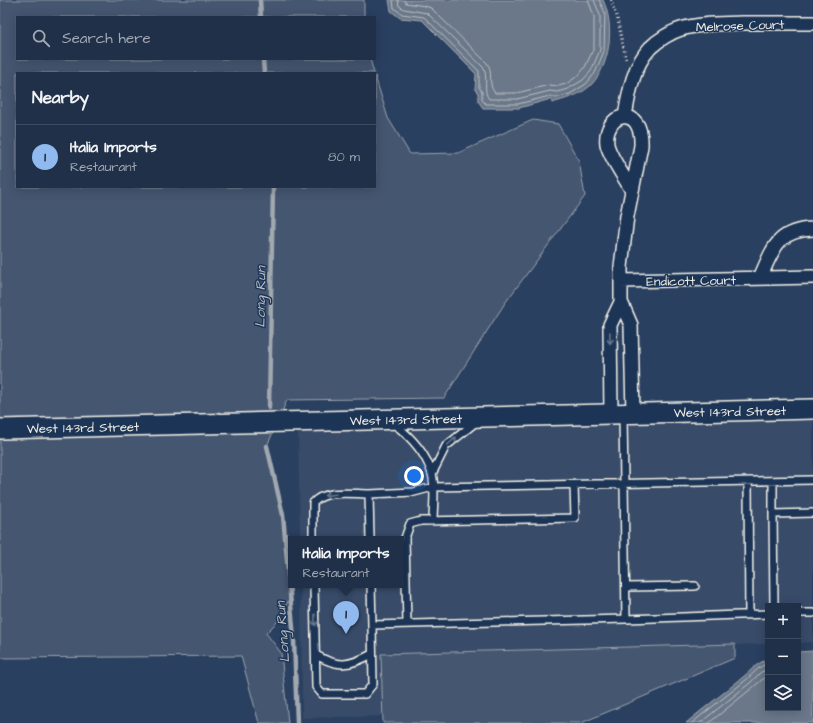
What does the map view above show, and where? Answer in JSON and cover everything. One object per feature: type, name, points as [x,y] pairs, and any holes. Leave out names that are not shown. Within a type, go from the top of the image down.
[{"type":"main road","name":"West 143rd Street","points":[[0,429],[813,409]]},
{"type":"street","name":"Melrose Court","points":[[625,116],[634,77],[650,49],[664,38],[680,29],[706,24],[813,23]]},
{"type":"street","points":[[622,413],[631,325],[621,302],[623,244],[642,137],[637,122],[632,118],[625,116],[612,124],[607,144],[609,152],[632,190]]},
{"type":"street","points":[[760,278],[774,247],[782,237],[792,232],[813,229]]},
{"type":"street","name":"Endicott Court","points":[[621,281],[813,277]]},
{"type":"street","points":[[621,302],[610,325],[622,413]]},
{"type":"lane","points":[[622,413],[625,484],[626,619]]},
{"type":"lane","points":[[432,474],[446,446],[466,428],[484,417]]},
{"type":"lane","points":[[388,419],[408,434],[423,453],[432,474],[433,521]]},
{"type":"lane","points":[[314,536],[313,503],[318,497],[331,494],[414,492],[433,487],[813,480]]},
{"type":"lane","points":[[773,481],[774,603]]},
{"type":"lane","points":[[748,482],[749,615]]},
{"type":"lane","points":[[408,624],[405,538],[410,524],[421,521],[575,518],[574,485]]},
{"type":"lane","points":[[369,494],[370,536]]},
{"type":"lane","points":[[773,514],[813,513]]},
{"type":"lane","points":[[626,587],[695,586]]},
{"type":"lane","points":[[314,588],[316,687],[322,694],[365,694],[373,684],[371,588]]},
{"type":"lane","points":[[801,613],[813,613]]},
{"type":"lane","points":[[372,625],[765,614]]},
{"type":"lane","points":[[316,655],[329,662],[345,664],[357,662],[372,654]]},
{"type":"path","points":[[611,0],[617,17],[628,68],[634,77]]},
{"type":"shaded area","points":[[0,0],[364,0],[364,16],[16,16],[16,60],[370,60],[374,72],[16,72],[16,188],[376,188],[376,79],[388,118],[410,154],[458,153],[533,120],[558,124],[579,161],[585,196],[505,303],[444,398],[287,400],[267,446],[283,515],[288,565],[288,588],[290,588],[291,595],[279,620],[266,633],[281,653],[288,723],[259,723],[241,656],[0,658]]},
{"type":"shaded area","points":[[813,414],[813,642],[801,643],[801,603],[765,603],[765,644],[381,654],[383,716],[302,718],[301,588],[404,588],[404,536],[300,536],[298,426]]},
{"type":"shaded area","points":[[735,644],[735,658],[581,723],[383,723],[381,654]]},
{"type":"water","points":[[389,0],[603,0],[609,21],[609,45],[602,68],[596,79],[589,87],[580,93],[552,103],[551,99],[519,108],[483,108],[478,101],[478,93],[475,90],[476,74],[422,20],[400,18],[391,11]]},
{"type":"water","points":[[813,651],[813,723],[686,723],[754,667],[765,660],[765,711],[801,711],[801,652]]},
{"type":"waterway","name":"Long Run","points":[[260,0],[261,16]]},
{"type":"waterway","name":"Long Run","points":[[263,60],[264,72]]},
{"type":"waterway","name":"Long Run","points":[[269,408],[273,188]]},
{"type":"waterway","name":"Long Run","points":[[267,446],[283,515],[288,571]]},
{"type":"waterway","name":"Long Run","points":[[289,588],[294,639],[297,723]]},
{"type":"place","name":"Italia Imports","points":[[346,634]]}]
